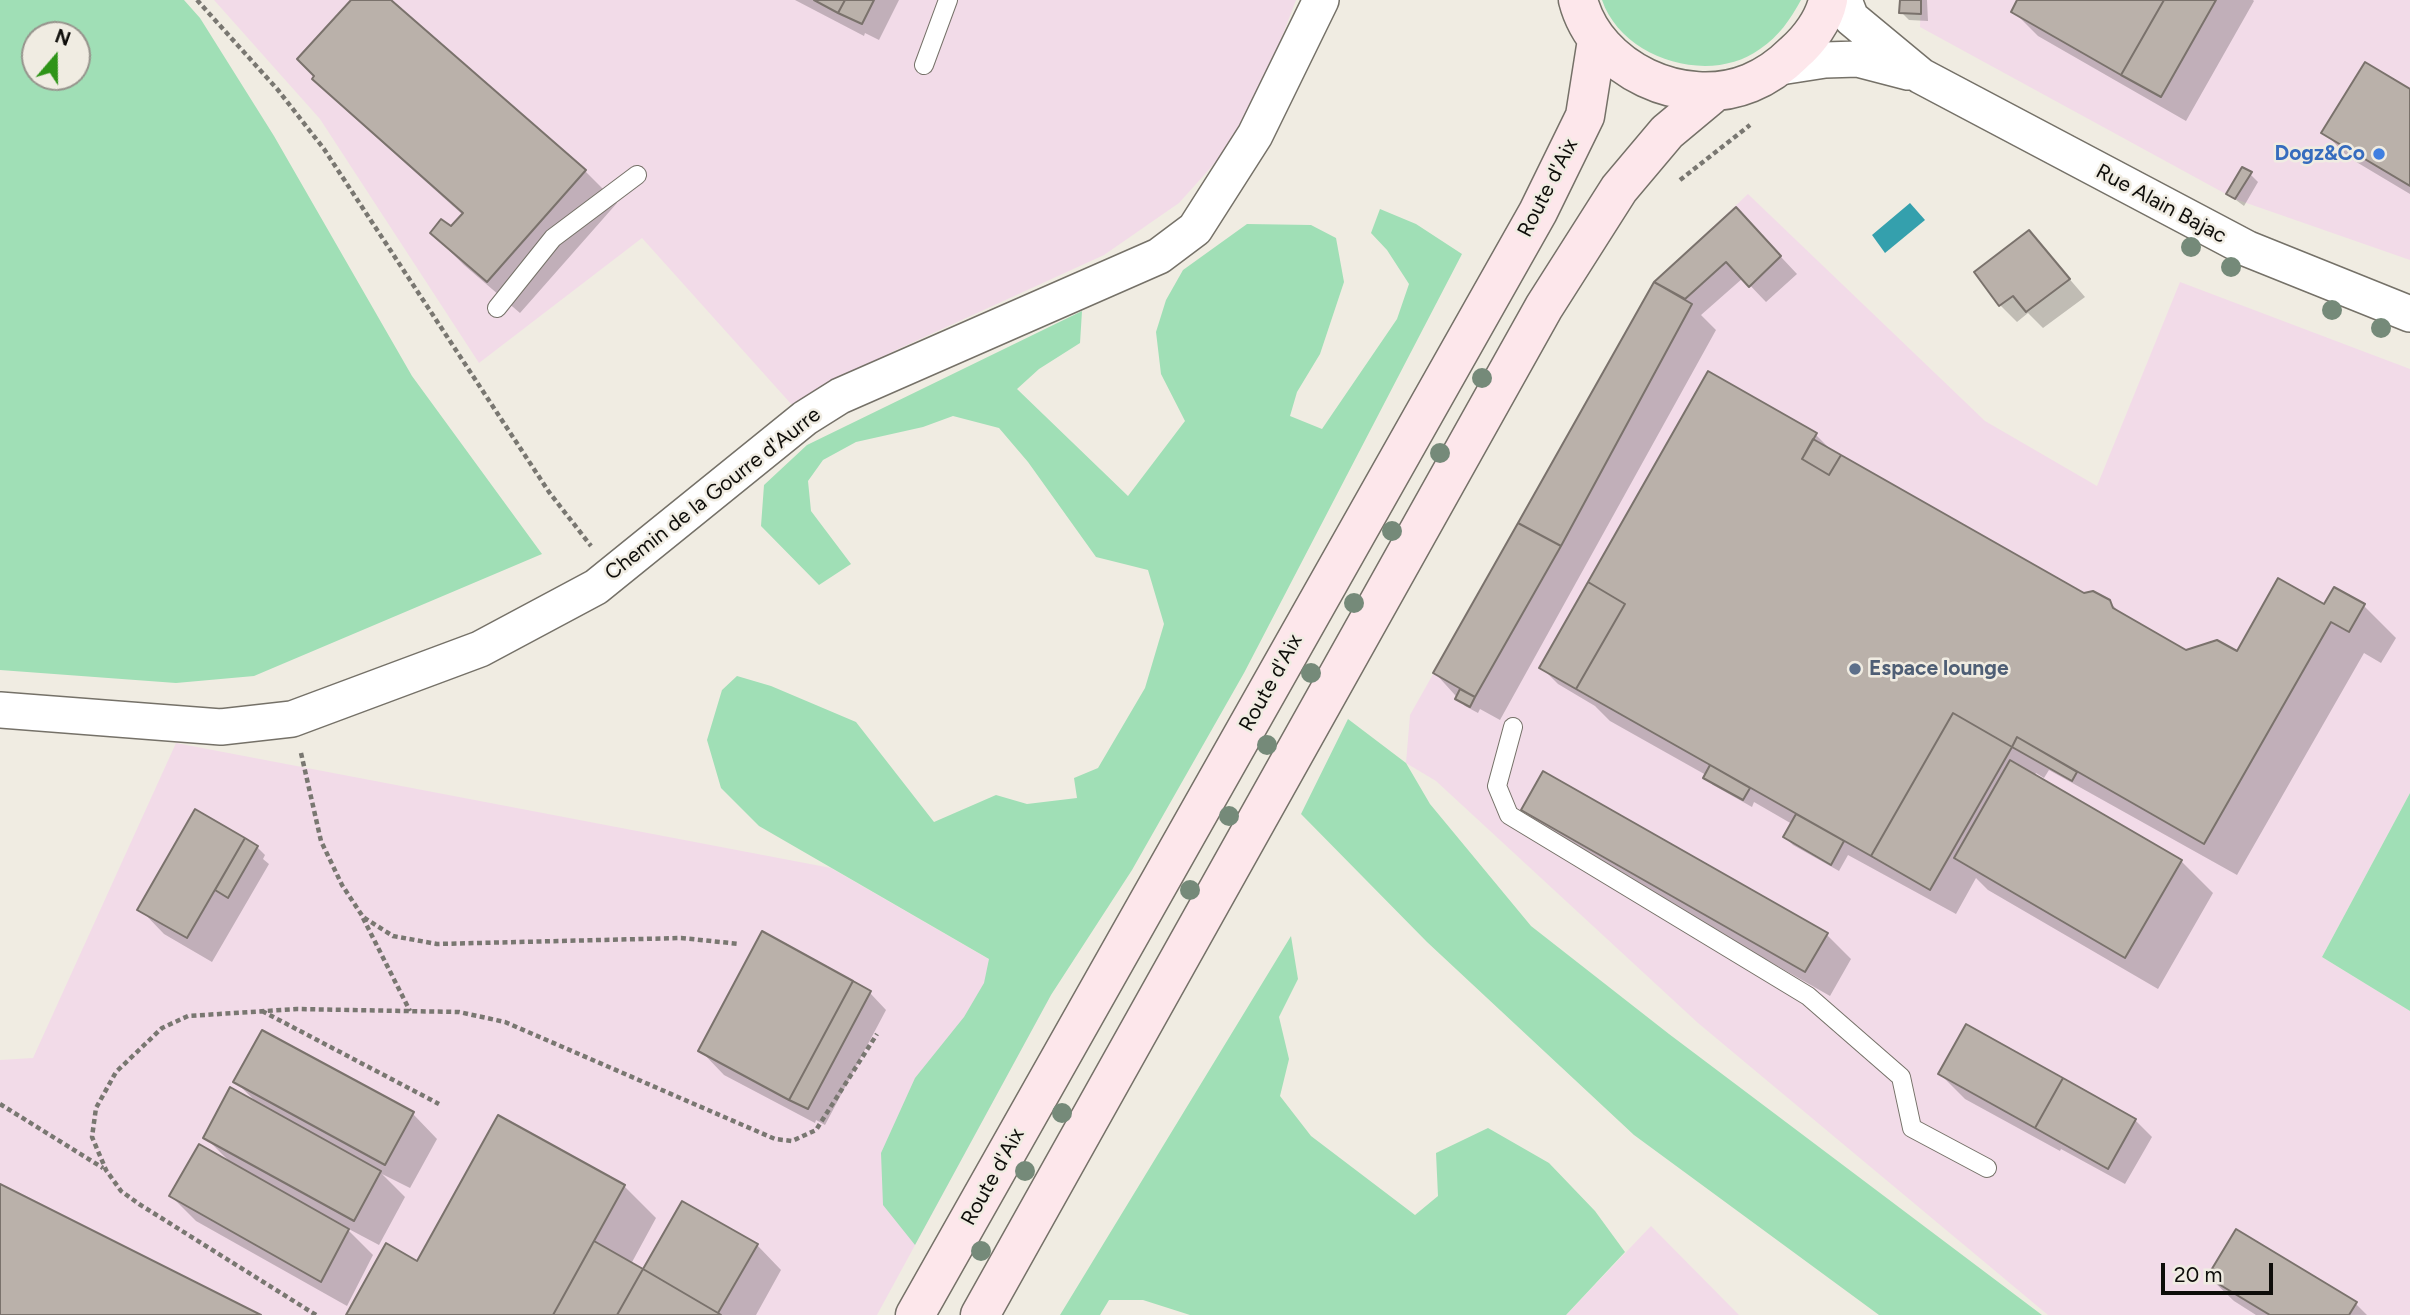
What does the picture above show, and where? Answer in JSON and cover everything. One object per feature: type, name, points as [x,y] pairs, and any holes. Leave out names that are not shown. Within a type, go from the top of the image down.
[{"type":"main road","points":[[1578,0],[1597,40],[1620,63],[1649,80],[1682,90],[1715,92],[1749,84],[1780,67],[1808,40],[1828,0]]},
{"type":"main road","name":"Route d'Aix","points":[[915,1315],[1538,212],[1586,116],[1597,40]]},
{"type":"main road","points":[[980,1315],[1544,307],[1619,189],[1667,132],[1715,92]]},
{"type":"street","name":"Chemin de la Gourre d'Aurre","points":[[0,710],[221,727],[292,719],[480,649],[596,587],[805,418],[839,396],[1159,256],[1195,229],[1255,135],[1321,0]]},
{"type":"street","points":[[1844,0],[1851,18],[1921,76]]},
{"type":"street","points":[[1780,67],[1825,60],[1858,59],[1921,76]]},
{"type":"street","name":"Rue Alain Bajac","points":[[1921,76],[2248,249],[2410,314]]},
{"type":"lane","points":[[924,65],[948,0]]},
{"type":"lane","points":[[497,308],[553,238],[637,175]]},
{"type":"lane","points":[[1513,727],[1497,786],[1509,815],[1808,996],[1901,1077],[1912,1128],[1987,1168]]},
{"type":"path","points":[[197,0],[278,89],[324,149],[549,492],[594,548],[622,566]]},
{"type":"path","points":[[1673,185],[1757,120]]},
{"type":"path","points":[[292,719],[321,841],[410,1011]]},
{"type":"path","points":[[363,917],[393,936],[436,944],[681,938],[740,944]]},
{"type":"path","points":[[316,1315],[139,1204],[121,1191],[106,1170],[92,1137],[96,1108],[116,1072],[162,1028],[188,1016],[297,1009],[459,1012],[505,1022],[775,1139],[792,1141],[816,1130],[877,1034]]},
{"type":"path","points":[[261,1011],[439,1104]]},
{"type":"path","points":[[0,1104],[106,1170]]},
{"type":"shaded area","points":[[214,0],[1296,0],[1274,58],[1231,145],[1179,203],[1104,255],[896,350],[792,405],[642,238],[479,363],[320,119]]},
{"type":"shaded area","points":[[1921,0],[2410,0],[2410,260],[2235,199],[1920,27]]},
{"type":"shaded area","points":[[1748,194],[1985,421],[2097,486],[2180,282],[2410,369],[2410,793],[2322,957],[2410,1011],[2410,1315],[2048,1315],[1698,1023],[1436,781],[1406,763],[1410,715],[1654,282]]},
{"type":"shaded area","points":[[176,743],[831,868],[1051,995],[877,1315],[0,1315],[0,1060],[33,1058]]},
{"type":"shaded area","points":[[1651,1226],[1739,1315],[1566,1315]]},
{"type":"green space","points":[[0,0],[184,0],[200,18],[274,136],[412,376],[542,554],[254,676],[176,683],[0,670]]},
{"type":"green space","points":[[1602,0],[1801,0],[1773,39],[1760,49],[1740,60],[1717,65],[1693,65],[1648,51],[1628,38],[1612,21]]},
{"type":"green space","points":[[1380,209],[1416,224],[1462,254],[1244,673],[1132,870],[1051,995],[915,1245],[883,1205],[881,1153],[915,1078],[964,1017],[984,983],[989,959],[759,826],[721,788],[707,740],[722,690],[737,676],[771,686],[856,722],[934,822],[996,795],[1027,804],[1077,798],[1074,778],[1098,768],[1145,688],[1164,624],[1148,570],[1096,557],[1028,462],[999,428],[953,416],[923,427],[856,442],[823,460],[808,481],[811,511],[851,564],[819,585],[761,526],[764,485],[807,445],[1082,311],[1080,343],[1039,369],[1017,389],[1128,496],[1185,421],[1161,374],[1156,332],[1166,300],[1183,270],[1247,224],[1311,225],[1336,238],[1344,282],[1320,354],[1297,392],[1290,416],[1322,429],[1397,319],[1409,284],[1387,250],[1371,233]]},
{"type":"green space","points":[[1348,719],[1406,763],[1430,804],[1531,926],[1669,1034],[2042,1315],[1879,1315],[1634,1135],[1427,942],[1301,814]]},
{"type":"green space","points":[[2410,793],[2410,1011],[2322,957]]},
{"type":"green space","points":[[1291,936],[1298,979],[1279,1017],[1289,1059],[1280,1096],[1311,1136],[1415,1215],[1438,1196],[1436,1153],[1488,1128],[1549,1163],[1595,1211],[1625,1252],[1566,1315],[1190,1315],[1143,1300],[1109,1300],[1100,1315],[1060,1315]]},
{"type":"water","points":[[1910,203],[1925,220],[1885,253],[1872,235]]},
{"type":"building","points":[[351,0],[391,0],[586,170],[487,282],[430,233],[441,219],[451,226],[463,213],[312,79],[314,76],[297,59]]},
{"type":"building","points":[[814,0],[845,0],[838,13]]},
{"type":"building","points":[[845,0],[874,0],[862,24],[838,13]]},
{"type":"building","points":[[1900,0],[1921,0],[1921,14],[1899,13]]},
{"type":"building","points":[[2017,0],[2164,0],[2121,75],[2011,12]]},
{"type":"building","points":[[2164,0],[2216,0],[2161,97],[2121,75]]},
{"type":"building","points":[[2365,62],[2410,89],[2410,186],[2321,133]]},
{"type":"building","points":[[2242,167],[2252,172],[2235,199],[2226,194]]},
{"type":"building","points":[[1736,207],[1781,256],[1749,287],[1726,262],[1685,299],[1654,282]]},
{"type":"building","points":[[2029,230],[2070,279],[2026,312],[2013,296],[1999,306],[1974,272]]},
{"type":"building","points":[[1654,282],[1692,304],[1561,546],[1518,523]]},
{"type":"building","points":[[1708,371],[1817,433],[1802,459],[1829,475],[1841,455],[2084,593],[2093,591],[2110,600],[2113,608],[2186,650],[2217,640],[2237,651],[2278,578],[2324,604],[2334,587],[2365,604],[2349,632],[2331,622],[2204,844],[2017,737],[2012,747],[1953,713],[1871,856],[1576,689],[1625,604],[1588,582]]},
{"type":"building","points":[[1813,439],[1841,455],[1829,475],[1802,459]]},
{"type":"building","points":[[1518,523],[1561,546],[1475,697],[1433,673]]},
{"type":"building","points":[[1588,582],[1625,604],[1576,689],[1539,668]]},
{"type":"building","points":[[1460,689],[1475,697],[1470,707],[1455,699]]},
{"type":"building","points":[[1953,713],[2012,747],[1930,890],[1871,856]]},
{"type":"building","points":[[2017,737],[2077,772],[2072,781],[2012,747]]},
{"type":"building","points":[[2010,760],[2182,860],[2125,958],[1954,858]]},
{"type":"building","points":[[1710,765],[1750,788],[1743,800],[1703,778]]},
{"type":"building","points":[[1543,771],[1828,933],[1805,972],[1521,810]]},
{"type":"building","points":[[195,809],[245,838],[187,938],[137,910]]},
{"type":"building","points":[[1796,814],[1844,841],[1831,865],[1783,837]]},
{"type":"building","points":[[245,838],[258,846],[228,898],[215,890]]},
{"type":"building","points":[[762,931],[853,981],[789,1100],[698,1051]]},
{"type":"building","points":[[853,981],[871,991],[808,1109],[789,1100]]},
{"type":"building","points":[[1966,1024],[2063,1078],[2035,1128],[1938,1074]]},
{"type":"building","points":[[262,1030],[414,1112],[385,1165],[233,1082]]},
{"type":"building","points":[[2063,1078],[2136,1119],[2108,1169],[2035,1128]]},
{"type":"building","points":[[230,1087],[381,1171],[354,1221],[203,1138]]},
{"type":"building","points":[[498,1115],[625,1185],[553,1315],[346,1315],[386,1243],[417,1261]]},
{"type":"building","points":[[199,1144],[349,1229],[321,1282],[169,1196]]},
{"type":"building","points":[[0,1184],[261,1315],[0,1315]]},
{"type":"building","points":[[682,1201],[758,1244],[718,1313],[643,1269]]},
{"type":"building","points":[[2236,1229],[2357,1302],[2349,1315],[2270,1315],[2207,1277]]},
{"type":"building","points":[[594,1241],[643,1269],[617,1315],[553,1315]]},
{"type":"building","points":[[643,1269],[718,1313],[721,1315],[617,1315]]},
{"type":"place","name":"Dogz&Co","points":[[2379,154]]},
{"type":"place","name":"Espace lounge","points":[[1855,669]]}]
